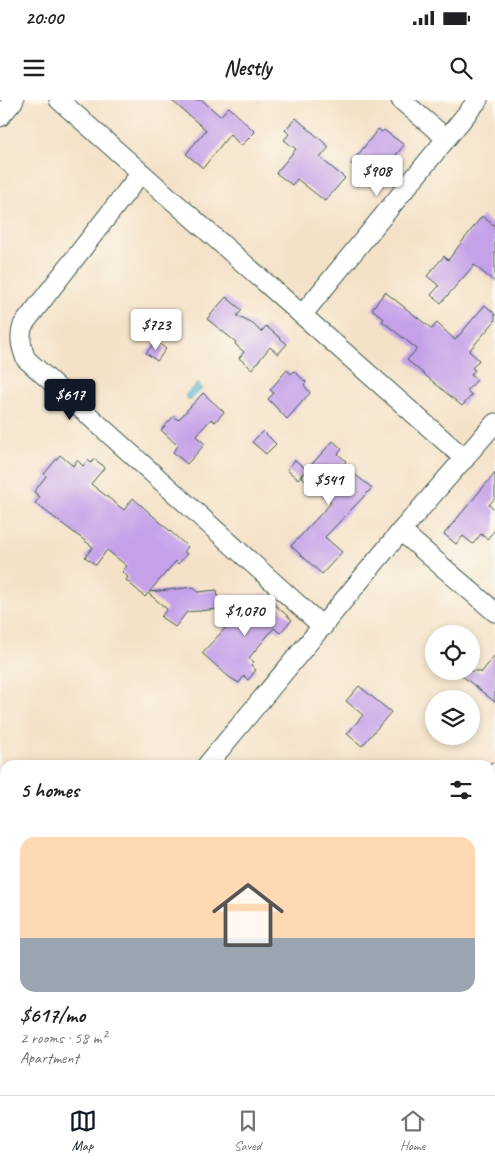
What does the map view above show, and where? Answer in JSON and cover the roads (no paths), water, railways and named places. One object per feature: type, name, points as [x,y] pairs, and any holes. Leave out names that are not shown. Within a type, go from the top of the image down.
[{"type":"street","points":[[0,118],[14,100]]},
{"type":"street","points":[[59,100],[465,459]]},
{"type":"street","points":[[401,100],[446,138]]},
{"type":"street","points":[[302,315],[478,100]]},
{"type":"street","points":[[141,173],[24,325],[20,333],[22,350],[26,359],[323,627]]},
{"type":"street","points":[[211,760],[401,532],[495,423]]},
{"type":"street","points":[[401,532],[495,612]]},
{"type":"water","points":[[198,383],[202,389],[191,400],[188,400],[185,395]]}]
